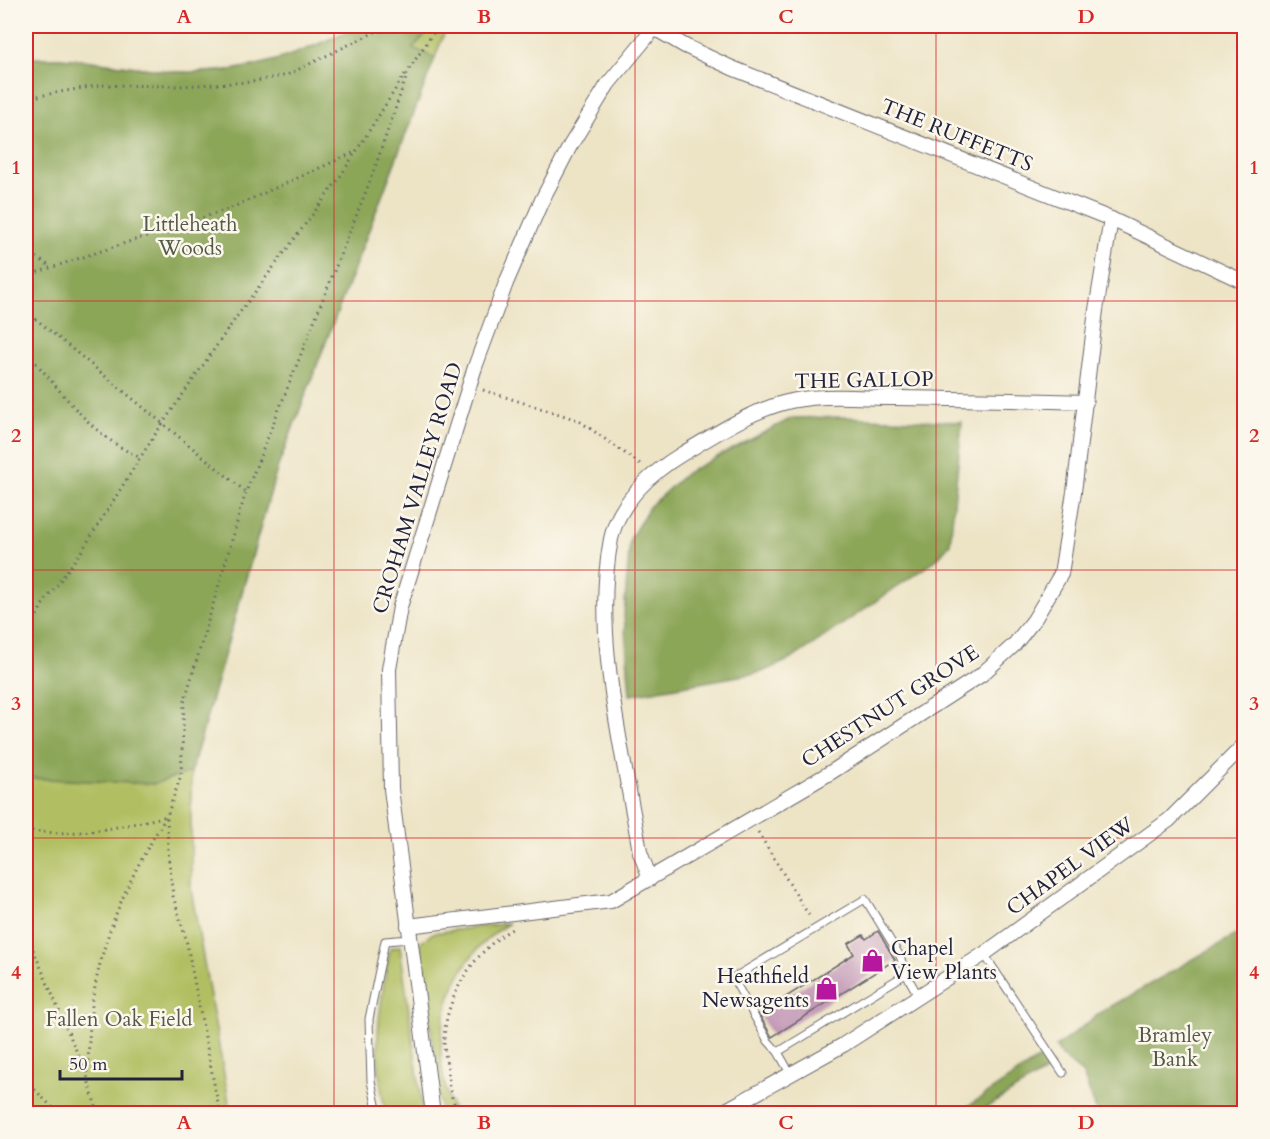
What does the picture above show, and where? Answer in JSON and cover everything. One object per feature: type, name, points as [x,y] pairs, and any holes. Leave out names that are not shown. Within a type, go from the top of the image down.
[{"type":"street","name":"THE RUFFETTS","points":[[655,27],[685,46],[732,68],[1111,219],[1245,282]]},
{"type":"street","name":"CROHAM VALLEY ROAD","points":[[433,1113],[391,789],[389,669],[400,607],[469,385],[506,283],[542,200],[570,146],[608,84],[655,27]]},
{"type":"street","name":"CHESTNUT GROVE","points":[[409,933],[611,901],[833,771],[981,675],[1014,645],[1034,620],[1061,574],[1086,402],[1096,310],[1111,219]]},
{"type":"street","name":"THE GALLOP","points":[[650,879],[640,852],[610,671],[606,588],[612,537],[620,514],[654,474],[719,432],[763,409],[785,402],[837,397],[1086,402]]},
{"type":"street","name":"CHAPEL VIEW","points":[[719,1113],[843,1045],[984,954],[1169,820],[1245,745]]},
{"type":"lane","points":[[790,1073],[778,1052],[768,1041],[733,978],[865,899],[900,956],[906,974],[919,997]]},
{"type":"lane","points":[[378,1113],[371,1081],[369,1018],[385,941],[409,933]]},
{"type":"lane","points":[[984,954],[1063,1073]]},
{"type":"lane","points":[[778,1052],[906,974]]},
{"type":"path","points":[[26,98],[101,85],[179,86],[250,82],[287,75],[375,32],[417,26]]},
{"type":"path","points":[[425,26],[438,26]]},
{"type":"path","points":[[26,637],[44,604],[83,549],[163,424],[356,152],[438,26]]},
{"type":"path","points":[[87,1076],[93,993],[111,926],[141,856],[167,816],[181,775],[184,704],[246,492],[372,176],[409,69]]},
{"type":"path","points":[[26,276],[231,208],[356,152]]},
{"type":"path","points":[[26,251],[51,267]]},
{"type":"path","points":[[26,311],[246,492]]},
{"type":"path","points":[[26,356],[36,363],[96,431],[116,447],[141,458]]},
{"type":"path","points":[[469,385],[578,420],[654,474]]},
{"type":"path","points":[[26,830],[76,832],[129,826],[167,816]]},
{"type":"path","points":[[167,816],[173,896],[186,939],[220,1113]]},
{"type":"path","points":[[750,818],[817,928]]},
{"type":"path","points":[[460,1113],[451,1095],[444,1041],[454,997],[474,963],[488,946],[519,925],[518,914]]},
{"type":"path","points":[[26,933],[87,1076],[98,1113]]},
{"type":"path","points":[[26,1082],[59,1113]]},
{"type":"green space","name":"Littleheath Woods","points":[[360,26],[447,26],[277,469],[191,772],[191,890],[231,1113],[26,1114],[26,59],[65,58],[181,72],[231,70],[274,61]]},
{"type":"green space","name":"Littleheath Woods","points":[[360,26],[433,26],[413,48],[435,58],[277,469],[191,772],[153,784],[26,778],[26,59],[65,58],[181,72],[231,70],[274,61]]},
{"type":"green space","points":[[842,417],[962,422],[950,544],[936,560],[793,658],[762,672],[630,695],[624,615],[630,539],[649,507],[686,473],[792,418]]},
{"type":"green space","points":[[509,923],[487,939],[469,959],[456,982],[447,1007],[442,1033],[441,1060],[445,1087],[454,1113],[441,1113],[420,943],[433,933]]},
{"type":"green space","name":"Bramley Bank","points":[[1244,930],[1244,1113],[1097,1113],[1083,1074],[1062,1057],[1056,1047],[1103,1011]]},
{"type":"green space","points":[[400,946],[423,1113],[386,1113],[381,1091],[378,1050],[380,1011],[390,948]]},
{"type":"green space","points":[[1043,1056],[1053,1067],[987,1107],[983,1113],[958,1113]]},
{"type":"building","points":[[878,931],[895,960],[772,1037],[759,1014],[854,954],[848,944],[863,935],[866,939]]},
{"type":"place","name":"Chapel View Plants","points":[[873,960]]},
{"type":"place","name":"Heathfield Newsagents","points":[[827,988]]},
{"type":"park label","name":"Fallen Oak Field","points":[[119,1019]]}]
